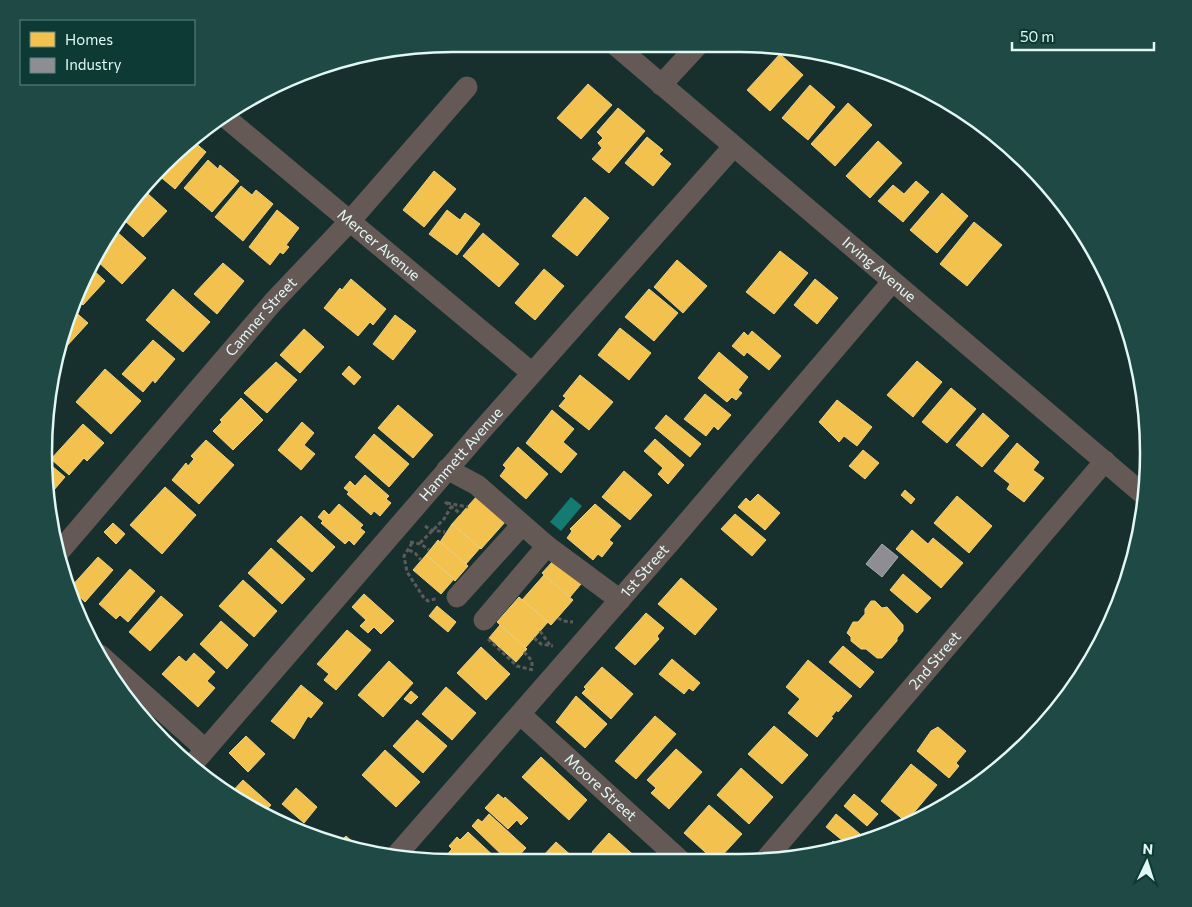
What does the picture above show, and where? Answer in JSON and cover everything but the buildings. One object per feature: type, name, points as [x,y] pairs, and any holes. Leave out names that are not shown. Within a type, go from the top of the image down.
[{"type":"street","name":"Irving Avenue","points":[[623,52],[1138,489]]},
{"type":"street","points":[[661,85],[691,52]]},
{"type":"street","name":"Camner Street","points":[[64,547],[274,301],[350,221],[467,87]]},
{"type":"street","name":"Mercer Avenue","points":[[230,121],[532,373]]},
{"type":"street","name":"Hammett Avenue","points":[[198,757],[447,469],[734,146]]},
{"type":"street","name":"1st Street","points":[[400,851],[620,600],[892,282]]},
{"type":"street","name":"2nd Street","points":[[771,853],[1105,461]]},
{"type":"street","points":[[447,469],[477,485],[547,546],[620,600]]},
{"type":"street","points":[[457,597],[522,525]]},
{"type":"street","points":[[484,620],[547,546]]},
{"type":"street","points":[[120,675],[198,757]]},
{"type":"street","name":"Moore Street","points":[[520,714],[673,854]]},
{"type":"path","points":[[446,503],[468,507]]},
{"type":"path","points":[[420,544],[444,519],[452,507]]},
{"type":"path","points":[[409,550],[415,553],[421,560]]},
{"type":"path","points":[[540,631],[551,646]]},
{"type":"path","points":[[524,652],[532,661],[532,668]]},
{"type":"water","points":[[571,497],[582,506],[561,531],[550,522]]}]
